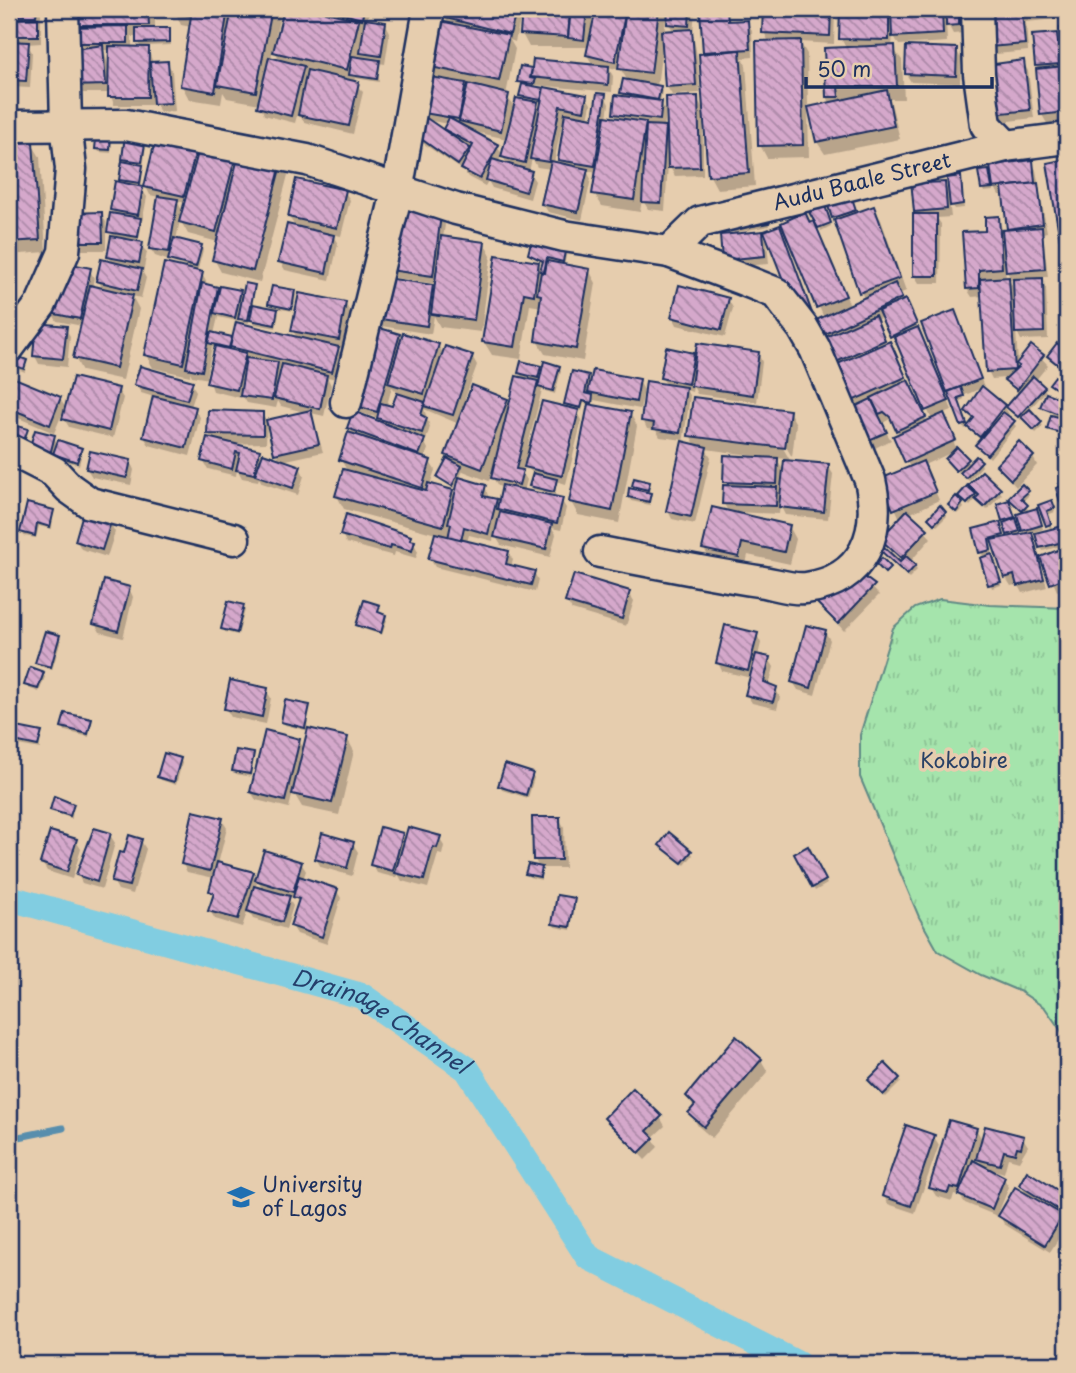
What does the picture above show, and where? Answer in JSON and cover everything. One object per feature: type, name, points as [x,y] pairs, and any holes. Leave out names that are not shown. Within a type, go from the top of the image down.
[{"type":"street","points":[[9,347],[41,304],[64,251],[71,190],[63,9]]},
{"type":"street","points":[[345,402],[397,192],[429,9]]},
{"type":"street","points":[[977,9],[979,74],[986,125],[1006,146]]},
{"type":"street","points":[[9,126],[66,123],[126,125],[307,160],[397,192],[564,236],[669,252],[776,293],[790,309],[815,349],[870,481],[875,503],[874,530],[859,561],[842,577],[804,588],[600,551]]},
{"type":"street","name":"Audu Baale Street","points":[[669,252],[700,222],[1006,146],[1067,138]]},
{"type":"street","points":[[9,449],[54,472],[90,503],[234,539]]},
{"type":"green space","name":"Kokobire","points":[[940,599],[990,605],[1067,608],[1067,1039],[1045,1008],[1021,992],[981,975],[938,951],[919,917],[860,777],[860,735],[893,628],[915,608]]},
{"type":"building","points":[[9,9],[37,9],[36,16],[9,16]]},
{"type":"building","points":[[75,9],[148,9],[149,25],[75,25]]},
{"type":"building","points":[[172,9],[228,9],[215,92],[180,86],[191,16],[172,13]]},
{"type":"building","points":[[232,9],[272,9],[256,92],[217,85]]},
{"type":"building","points":[[284,9],[313,9],[359,20],[347,70],[273,52]]},
{"type":"building","points":[[324,9],[364,9],[362,19]]},
{"type":"building","points":[[444,9],[517,9],[510,34],[442,17]]},
{"type":"building","points":[[522,9],[570,9],[568,37],[520,34]]},
{"type":"building","points":[[571,9],[587,9],[584,40],[568,38]]},
{"type":"building","points":[[596,9],[625,15],[615,62],[586,55]]},
{"type":"building","points":[[626,9],[659,9],[651,73],[618,69]]},
{"type":"building","points":[[668,9],[690,9],[689,26],[667,24]]},
{"type":"building","points":[[727,9],[728,21],[748,20],[750,49],[703,52],[700,10]]},
{"type":"building","points":[[763,9],[831,9],[830,36],[762,33]]},
{"type":"building","points":[[840,9],[889,9],[889,40],[839,39]]},
{"type":"building","points":[[891,9],[942,9],[943,34],[892,37]]},
{"type":"building","points":[[946,9],[959,9],[959,25],[946,26]]},
{"type":"building","points":[[987,9],[1004,9],[1004,13],[1022,12],[1025,44],[989,47]]},
{"type":"building","points":[[38,18],[38,36],[9,36],[9,19]]},
{"type":"building","points":[[365,19],[386,22],[381,56],[360,53]]},
{"type":"building","points":[[435,20],[509,35],[499,81],[426,66]]},
{"type":"building","points":[[128,26],[128,43],[66,43],[66,27]]},
{"type":"building","points":[[1060,27],[1067,27],[1067,112],[1040,115],[1036,69],[1064,66]]},
{"type":"building","points":[[136,28],[170,28],[170,42],[136,43]]},
{"type":"building","points":[[692,29],[696,85],[665,87],[661,31]]},
{"type":"building","points":[[1057,33],[1060,64],[1035,66],[1032,35]]},
{"type":"building","points":[[801,40],[803,145],[758,146],[756,41]]},
{"type":"building","points":[[9,41],[29,42],[26,81],[9,80]]},
{"type":"building","points":[[103,45],[106,85],[69,86],[69,50]]},
{"type":"building","points":[[895,45],[897,87],[838,87],[839,97],[826,97],[824,48]]},
{"type":"building","points":[[109,46],[149,47],[148,97],[108,97]]},
{"type":"building","points":[[906,46],[957,48],[956,76],[905,74]]},
{"type":"building","points":[[740,50],[749,173],[708,176],[699,54]]},
{"type":"building","points":[[352,56],[380,60],[377,79],[349,75]]},
{"type":"building","points":[[269,57],[304,66],[291,116],[257,107]]},
{"type":"building","points":[[533,59],[609,66],[608,85],[531,77]]},
{"type":"building","points":[[1024,60],[1030,110],[993,114],[987,65]]},
{"type":"building","points":[[168,61],[171,103],[153,104],[150,62]]},
{"type":"building","points":[[520,66],[532,68],[530,78],[536,79],[534,84],[517,82]]},
{"type":"building","points":[[307,70],[359,82],[349,126],[298,115]]},
{"type":"building","points":[[425,76],[466,83],[459,119],[418,112]]},
{"type":"building","points":[[623,79],[661,86],[658,100],[620,93]]},
{"type":"building","points":[[468,84],[509,94],[501,131],[459,121]]},
{"type":"building","points":[[522,84],[544,88],[541,100],[519,96]]},
{"type":"building","points":[[544,87],[587,95],[584,111],[560,106],[549,162],[530,159]]},
{"type":"building","points":[[887,90],[894,126],[816,142],[808,107]]},
{"type":"building","points":[[597,93],[606,94],[595,166],[558,160],[565,113],[593,118]]},
{"type":"building","points":[[615,95],[662,101],[660,120],[613,114]]},
{"type":"building","points":[[698,96],[700,167],[668,168],[666,97]]},
{"type":"building","points":[[516,98],[538,102],[525,163],[501,157]]},
{"type":"building","points":[[605,116],[646,122],[634,200],[592,194]]},
{"type":"building","points":[[425,117],[470,148],[458,165],[414,134]]},
{"type":"building","points":[[449,118],[499,145],[480,179],[461,169],[473,145],[443,129]]},
{"type":"building","points":[[646,125],[666,126],[661,203],[642,202]]},
{"type":"building","points":[[97,130],[111,131],[110,150],[95,149]]},
{"type":"building","points":[[125,135],[146,138],[142,162],[122,159]]},
{"type":"building","points":[[155,141],[196,151],[184,196],[144,187]]},
{"type":"building","points":[[33,142],[40,240],[9,242],[9,144]]},
{"type":"building","points":[[199,149],[235,159],[216,232],[179,222]]},
{"type":"building","points":[[240,150],[282,161],[253,271],[212,260]]},
{"type":"building","points":[[492,159],[532,171],[526,192],[486,180]]},
{"type":"building","points":[[1067,159],[1067,245],[1061,246],[1047,163]]},
{"type":"building","points":[[1033,160],[1035,183],[993,188],[990,165]]},
{"type":"building","points":[[122,161],[143,165],[140,183],[119,180]]},
{"type":"building","points":[[551,161],[588,169],[578,212],[541,204]]},
{"type":"building","points":[[989,170],[992,188],[981,189],[978,171]]},
{"type":"building","points":[[961,176],[963,204],[950,206],[947,178]]},
{"type":"building","points":[[296,179],[346,190],[337,228],[288,217]]},
{"type":"building","points":[[926,179],[926,183],[945,182],[947,209],[914,212],[911,180]]},
{"type":"building","points":[[115,181],[143,187],[138,215],[110,210]]},
{"type":"building","points":[[1038,183],[1043,224],[1007,229],[1002,187]]},
{"type":"building","points":[[851,195],[856,210],[832,218],[827,203]]},
{"type":"building","points":[[158,196],[178,199],[169,252],[149,249]]},
{"type":"building","points":[[825,206],[831,223],[818,228],[809,212]]},
{"type":"building","points":[[874,206],[900,278],[859,293],[834,220]]},
{"type":"building","points":[[398,209],[441,215],[433,276],[389,270]]},
{"type":"building","points":[[102,212],[103,242],[70,242],[70,213]]},
{"type":"building","points":[[805,212],[810,223],[814,221],[846,296],[816,308],[781,223]]},
{"type":"building","points":[[110,213],[141,218],[138,237],[107,232]]},
{"type":"building","points":[[767,214],[769,223],[730,230],[729,222]]},
{"type":"building","points":[[913,214],[937,214],[937,276],[913,276]]},
{"type":"building","points":[[999,216],[1002,268],[979,270],[979,288],[966,289],[962,232],[985,231],[985,217]]},
{"type":"building","points":[[287,224],[334,235],[326,273],[278,262]]},
{"type":"building","points":[[780,225],[812,313],[798,318],[764,231]]},
{"type":"building","points":[[1042,227],[1045,269],[1006,272],[1002,230]]},
{"type":"building","points":[[763,231],[765,256],[722,260],[720,235]]},
{"type":"building","points":[[111,236],[143,242],[139,263],[107,257]]},
{"type":"building","points":[[441,236],[485,242],[474,320],[431,314]]},
{"type":"building","points":[[174,238],[202,245],[196,267],[168,260]]},
{"type":"building","points":[[532,239],[566,246],[563,262],[547,258],[544,272],[540,271],[543,261],[528,254]]},
{"type":"building","points":[[496,255],[539,262],[534,295],[524,293],[515,347],[482,342]]},
{"type":"building","points":[[101,259],[142,269],[137,291],[96,281]]},
{"type":"building","points":[[1067,260],[1067,281],[1063,282],[1060,261]]},
{"type":"building","points":[[547,261],[590,269],[576,349],[535,341],[541,295],[537,294],[541,272],[545,273]]},
{"type":"building","points":[[61,262],[91,268],[80,319],[50,313]]},
{"type":"building","points":[[164,263],[203,272],[183,364],[144,355]]},
{"type":"building","points":[[380,277],[433,285],[427,326],[374,318]]},
{"type":"building","points":[[1009,277],[1015,370],[986,372],[980,279]]},
{"type":"building","points":[[1043,278],[1044,332],[1015,333],[1013,279]]},
{"type":"building","points":[[202,283],[218,287],[202,371],[186,368]]},
{"type":"building","points":[[245,283],[255,285],[248,320],[238,319]]},
{"type":"building","points":[[895,283],[902,298],[819,337],[812,322]]},
{"type":"building","points":[[90,285],[133,295],[116,368],[73,358]]},
{"type":"building","points":[[679,285],[729,298],[721,330],[671,317]]},
{"type":"building","points":[[220,286],[241,290],[235,318],[214,313]]},
{"type":"building","points":[[272,286],[295,290],[292,309],[268,304]]},
{"type":"building","points":[[1059,286],[1067,286],[1067,314],[1060,314]]},
{"type":"building","points":[[299,293],[346,302],[339,340],[291,331]]},
{"type":"building","points":[[906,299],[917,324],[890,337],[878,311]]},
{"type":"building","points":[[253,304],[278,309],[275,325],[250,320]]},
{"type":"building","points":[[955,310],[981,379],[947,392],[921,323]]},
{"type":"building","points":[[875,315],[885,340],[834,363],[823,338]]},
{"type":"building","points":[[236,322],[339,347],[332,372],[230,347]]},
{"type":"building","points":[[36,323],[67,326],[63,359],[33,356]]},
{"type":"building","points":[[373,326],[400,334],[377,412],[350,404]]},
{"type":"building","points":[[918,327],[949,401],[925,411],[894,337]]},
{"type":"building","points":[[211,332],[232,337],[229,348],[208,343]]},
{"type":"building","points":[[403,333],[439,344],[424,394],[388,383]]},
{"type":"building","points":[[890,341],[906,377],[841,406],[826,369]]},
{"type":"building","points":[[697,343],[759,352],[753,395],[691,386]]},
{"type":"building","points":[[1057,343],[1067,351],[1067,372],[1047,356]]},
{"type":"building","points":[[1031,345],[1044,355],[1017,390],[1004,380],[1019,366],[1016,364]]},
{"type":"building","points":[[215,346],[246,353],[237,390],[206,383]]},
{"type":"building","points":[[445,346],[473,355],[453,415],[424,406]]},
{"type":"building","points":[[666,347],[694,353],[688,384],[660,378]]},
{"type":"building","points":[[9,353],[27,360],[24,369],[9,364]]},
{"type":"building","points":[[246,358],[278,362],[272,400],[240,396]]},
{"type":"building","points":[[521,361],[541,366],[538,378],[518,373]]},
{"type":"building","points":[[544,361],[560,366],[553,391],[538,387]]},
{"type":"building","points":[[282,364],[327,375],[320,409],[274,398]]},
{"type":"building","points":[[140,366],[193,381],[187,400],[134,385]]},
{"type":"building","points":[[593,370],[640,379],[636,402],[588,392]]},
{"type":"building","points":[[572,371],[589,375],[585,393],[593,395],[592,403],[583,401],[581,408],[564,404]]},
{"type":"building","points":[[516,376],[538,381],[516,469],[523,470],[519,485],[491,478]]},
{"type":"building","points":[[1033,376],[1045,387],[1018,417],[1006,407]]},
{"type":"building","points":[[1055,376],[1067,384],[1067,396],[1049,384]]},
{"type":"building","points":[[12,377],[61,397],[50,425],[9,408]]},
{"type":"building","points":[[73,377],[119,388],[109,431],[62,419]]},
{"type":"building","points":[[908,380],[926,417],[896,431],[890,417],[884,412],[879,414],[871,398]]},
{"type":"building","points":[[646,381],[686,387],[680,433],[653,429],[654,423],[641,421]]},
{"type":"building","points":[[472,385],[508,399],[482,469],[445,455]]},
{"type":"building","points":[[982,386],[1005,405],[980,437],[967,427],[974,418],[965,411]]},
{"type":"building","points":[[961,387],[964,396],[958,398],[967,424],[961,426],[948,392]]},
{"type":"building","points":[[397,393],[425,402],[421,415],[427,418],[422,433],[377,418],[381,403],[392,406]]},
{"type":"building","points":[[1046,393],[1067,401],[1067,417],[1040,407]]},
{"type":"building","points":[[153,396],[196,407],[186,448],[143,437]]},
{"type":"building","points":[[693,397],[790,410],[785,448],[688,436]]},
{"type":"building","points":[[871,399],[887,432],[869,440],[854,407]]},
{"type":"building","points":[[542,401],[579,410],[562,476],[524,467]]},
{"type":"building","points":[[588,404],[631,412],[612,511],[569,502]]},
{"type":"building","points":[[1030,409],[1042,422],[1034,430],[1021,417]]},
{"type":"building","points":[[208,410],[263,412],[263,435],[207,434]]},
{"type":"building","points":[[311,410],[319,444],[274,454],[266,420]]},
{"type":"building","points":[[353,411],[425,439],[419,455],[347,428]]},
{"type":"building","points":[[1003,412],[1015,421],[987,455],[975,445]]},
{"type":"building","points":[[944,413],[956,440],[905,463],[893,436]]},
{"type":"building","points":[[1051,415],[1066,419],[1061,433],[1047,429]]},
{"type":"building","points":[[14,425],[28,429],[22,446],[9,440]]},
{"type":"building","points":[[35,430],[55,435],[50,455],[29,449]]},
{"type":"building","points":[[348,432],[431,460],[422,488],[339,460]]},
{"type":"building","points":[[207,437],[260,450],[254,474],[236,470],[240,453],[236,452],[232,469],[201,461]]},
{"type":"building","points":[[58,440],[82,448],[77,462],[53,454]]},
{"type":"building","points":[[682,441],[707,447],[691,517],[666,511]]},
{"type":"building","points":[[1019,441],[1034,456],[1011,480],[996,465]]},
{"type":"building","points":[[957,447],[969,459],[956,471],[945,459]]},
{"type":"building","points":[[90,451],[131,460],[127,478],[86,469]]},
{"type":"building","points":[[263,453],[301,466],[293,488],[255,475]]},
{"type":"building","points":[[724,455],[778,458],[777,484],[723,482]]},
{"type":"building","points":[[976,456],[982,461],[966,478],[960,473]]},
{"type":"building","points":[[447,458],[462,466],[452,486],[437,477]]},
{"type":"building","points":[[784,460],[829,464],[824,512],[779,507]]},
{"type":"building","points":[[923,461],[936,492],[893,510],[880,479]]},
{"type":"building","points":[[343,469],[426,491],[428,483],[453,490],[443,526],[335,496]]},
{"type":"building","points":[[982,471],[1001,489],[984,507],[975,499],[979,495],[968,485]]},
{"type":"building","points":[[533,473],[557,479],[554,492],[529,486]]},
{"type":"building","points":[[459,477],[486,485],[483,496],[497,499],[488,534],[464,527],[461,541],[448,538],[451,524],[448,523]]},
{"type":"building","points":[[634,478],[650,482],[648,490],[632,486]]},
{"type":"building","points":[[1022,484],[1029,491],[1021,498],[1028,505],[1022,511],[1008,498]]},
{"type":"building","points":[[1067,484],[1067,500],[1060,502],[1056,488]]},
{"type":"building","points":[[502,485],[563,498],[557,523],[497,509]]},
{"type":"building","points":[[723,485],[777,487],[776,506],[722,504]]},
{"type":"building","points":[[967,486],[976,494],[967,504],[958,496]]},
{"type":"building","points":[[629,488],[651,493],[649,502],[628,497]]},
{"type":"building","points":[[956,496],[963,503],[956,512],[948,505]]},
{"type":"building","points":[[1009,500],[1015,517],[1002,521],[997,504]]},
{"type":"building","points":[[1052,500],[1055,508],[1047,511],[1051,524],[1046,526],[1038,505]]},
{"type":"building","points":[[27,503],[54,510],[50,527],[37,523],[35,536],[20,532]]},
{"type":"building","points":[[940,505],[946,512],[934,524],[928,518]]},
{"type":"building","points":[[712,507],[790,525],[784,552],[742,543],[739,557],[702,549]]},
{"type":"building","points":[[1037,508],[1042,525],[1022,531],[1017,514]]},
{"type":"building","points":[[907,510],[928,529],[901,558],[880,539]]},
{"type":"building","points":[[500,512],[552,524],[546,549],[494,537]]},
{"type":"building","points":[[83,513],[111,522],[102,550],[75,541]]},
{"type":"building","points":[[346,514],[411,536],[410,540],[415,541],[412,551],[391,545],[390,549],[340,535]]},
{"type":"building","points":[[1016,518],[1020,531],[1007,535],[1003,523]]},
{"type":"building","points":[[1000,522],[1004,535],[989,539],[991,550],[979,553],[973,529]]},
{"type":"building","points":[[1063,526],[1067,541],[1039,548],[1035,533]]},
{"type":"building","points":[[1032,532],[1044,579],[1017,586],[1014,575],[1004,578],[991,540]]},
{"type":"building","points":[[435,533],[509,551],[506,564],[535,571],[531,585],[428,559]]},
{"type":"building","points":[[884,547],[900,562],[906,556],[916,565],[907,575],[881,551]]},
{"type":"building","points":[[1063,548],[1067,559],[1067,577],[1050,584],[1040,557]]},
{"type":"building","points":[[992,554],[1001,582],[988,585],[980,558]]},
{"type":"building","points":[[882,558],[891,567],[885,573],[876,564]]},
{"type":"building","points":[[859,573],[875,585],[838,624],[816,602],[838,579]]},
{"type":"building","points":[[574,574],[630,591],[622,619],[565,602]]},
{"type":"building","points":[[104,580],[130,587],[118,631],[93,624]]},
{"type":"building","points":[[364,600],[380,605],[378,612],[386,615],[381,633],[356,625]]},
{"type":"building","points":[[228,601],[244,605],[237,633],[221,629]]},
{"type":"building","points":[[725,625],[758,633],[748,671],[716,663]]},
{"type":"building","points":[[806,625],[826,630],[811,688],[791,682]]},
{"type":"building","points":[[45,631],[60,635],[51,667],[35,663]]},
{"type":"building","points":[[756,654],[770,657],[764,682],[777,687],[773,702],[745,695]]},
{"type":"building","points":[[30,667],[44,672],[38,689],[24,685]]},
{"type":"building","points":[[230,680],[268,688],[262,717],[224,709]]},
{"type":"building","points":[[9,692],[15,695],[9,712]]},
{"type":"building","points":[[285,700],[310,705],[305,728],[281,722]]},
{"type":"building","points":[[65,713],[92,719],[88,734],[61,727]]},
{"type":"building","points":[[17,727],[42,732],[38,746],[14,741]]},
{"type":"building","points":[[308,728],[348,737],[332,803],[292,794]]},
{"type":"building","points":[[265,730],[300,739],[285,801],[250,792]]},
{"type":"building","points":[[236,750],[254,753],[250,774],[232,771]]},
{"type":"building","points":[[164,753],[181,758],[174,782],[157,777]]},
{"type":"building","points":[[505,764],[533,773],[526,795],[498,786]]},
{"type":"building","points":[[54,796],[74,804],[70,816],[50,810]]},
{"type":"building","points":[[193,811],[223,818],[210,871],[181,864]]},
{"type":"building","points":[[532,817],[560,817],[561,860],[533,860]]},
{"type":"building","points":[[380,827],[403,833],[393,871],[370,865]]},
{"type":"building","points":[[408,827],[441,836],[437,848],[433,847],[424,880],[395,873]]},
{"type":"building","points":[[94,828],[111,833],[97,882],[76,875]]},
{"type":"building","points":[[50,831],[77,839],[67,872],[40,863]]},
{"type":"building","points":[[669,832],[692,851],[682,863],[659,845]]},
{"type":"building","points":[[322,833],[354,842],[347,868],[315,859]]},
{"type":"building","points":[[129,835],[142,839],[129,886],[111,882],[119,852],[124,853]]},
{"type":"building","points":[[808,846],[826,880],[812,888],[794,854]]},
{"type":"building","points":[[264,850],[302,862],[293,892],[255,880]]},
{"type":"building","points":[[217,862],[254,872],[238,919],[208,911],[214,893],[209,891]]},
{"type":"building","points":[[528,864],[542,867],[540,877],[525,874]]},
{"type":"building","points":[[299,876],[338,889],[322,937],[290,926],[299,899],[293,897]]},
{"type":"building","points":[[254,886],[290,896],[282,922],[247,911]]},
{"type":"building","points":[[557,895],[575,898],[570,927],[552,924]]},
{"type":"building","points":[[736,1036],[762,1059],[704,1127],[688,1113],[695,1105],[686,1096]]},
{"type":"building","points":[[885,1063],[900,1078],[883,1095],[868,1080]]},
{"type":"building","points":[[633,1088],[662,1116],[647,1131],[654,1138],[639,1153],[604,1118]]},
{"type":"building","points":[[949,1120],[977,1128],[959,1189],[950,1187],[948,1193],[929,1188]]},
{"type":"building","points":[[906,1125],[935,1135],[911,1206],[882,1196]]},
{"type":"building","points":[[985,1126],[1024,1136],[1021,1148],[1017,1147],[1015,1154],[1004,1151],[1000,1165],[976,1159]]},
{"type":"building","points":[[973,1160],[1005,1177],[992,1209],[958,1195]]},
{"type":"building","points":[[1027,1171],[1067,1196],[1065,1214],[1019,1185]]},
{"type":"building","points":[[1015,1187],[1063,1215],[1045,1245],[998,1216]]},
{"type":"waterway","name":"Drainage Channel","points":[[9,898],[362,996],[467,1069],[588,1257],[798,1364]]},
{"type":"waterway","points":[[9,1139],[63,1128]]},
{"type":"place","name":"University of Lagos","points":[[241,1197]]}]
